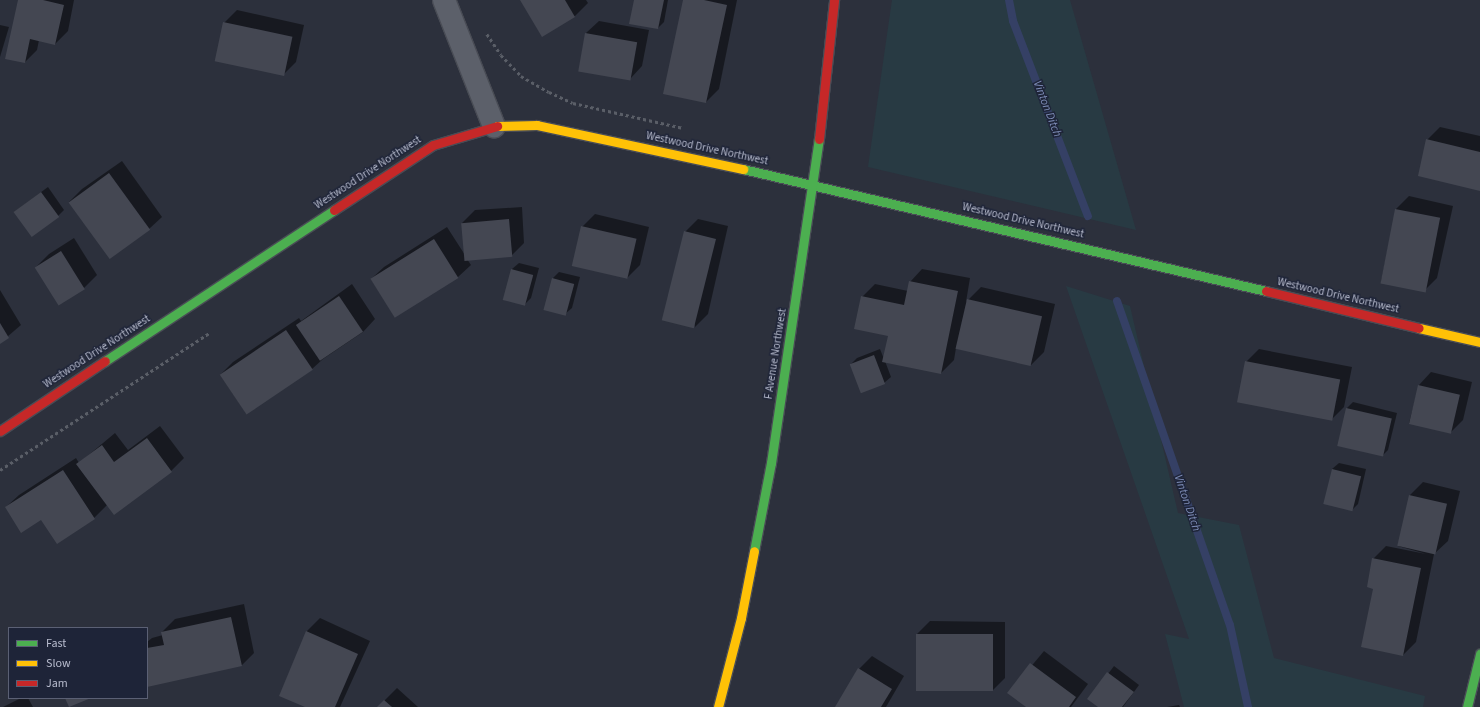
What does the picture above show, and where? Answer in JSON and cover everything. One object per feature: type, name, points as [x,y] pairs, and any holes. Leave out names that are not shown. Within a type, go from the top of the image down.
[{"type":"street","points":[[444,0],[494,126]]},
{"type":"street","name":"F Avenue Northwest","points":[[718,707],[741,618],[771,463],[814,184],[834,0]]},
{"type":"street","name":"Westwood Drive Northwest","points":[[0,431],[432,145],[494,126],[537,125],[814,184],[1480,342]]},
{"type":"street","points":[[1467,707],[1479,666]]},
{"type":"path","points":[[483,28],[501,55],[521,76],[549,92],[573,103],[688,129]]},
{"type":"path","points":[[0,470],[209,333]]},
{"type":"shaded area","points":[[892,0],[1070,0],[1136,230],[868,167]]},
{"type":"shaded area","points":[[1066,286],[1130,306],[1178,513],[1239,525],[1274,658],[1425,696],[1423,707],[1184,707],[1165,634],[1189,639]]},
{"type":"building","points":[[18,0],[43,0],[64,5],[55,45],[30,39],[25,63],[5,59]]},
{"type":"building","points":[[520,0],[565,0],[575,17],[542,37]]},
{"type":"building","points":[[634,0],[664,0],[658,29],[629,24]]},
{"type":"building","points":[[683,0],[704,0],[727,5],[706,103],[663,94]]},
{"type":"building","points":[[223,22],[292,37],[284,76],[215,61]]},
{"type":"building","points":[[585,33],[637,42],[630,81],[578,71]]},
{"type":"building","points":[[1426,139],[1480,152],[1480,191],[1418,176]]},
{"type":"building","points":[[109,173],[150,230],[110,259],[69,202]]},
{"type":"building","points":[[41,192],[59,217],[32,237],[13,212]]},
{"type":"building","points":[[1395,209],[1440,218],[1426,292],[1380,284]]},
{"type":"building","points":[[509,219],[512,257],[464,261],[461,223]]},
{"type":"building","points":[[581,226],[637,239],[627,279],[572,266]]},
{"type":"building","points":[[684,231],[716,239],[694,328],[662,320]]},
{"type":"building","points":[[434,239],[458,278],[395,318],[370,279]]},
{"type":"building","points":[[61,251],[85,289],[59,306],[35,267]]},
{"type":"building","points":[[511,269],[533,275],[525,306],[503,300]]},
{"type":"building","points":[[552,278],[574,284],[566,316],[543,310]]},
{"type":"building","points":[[909,281],[958,291],[941,374],[882,362],[888,336],[854,329],[861,296],[904,305]]},
{"type":"building","points":[[339,296],[363,332],[320,361],[296,325]]},
{"type":"building","points":[[967,299],[1042,316],[1031,366],[956,349]]},
{"type":"building","points":[[0,323],[9,338],[0,344]]},
{"type":"building","points":[[286,330],[313,370],[247,415],[220,375]]},
{"type":"building","points":[[874,355],[885,384],[861,393],[850,364]]},
{"type":"building","points":[[1245,361],[1340,380],[1332,421],[1237,402]]},
{"type":"building","points":[[1418,385],[1460,395],[1451,434],[1409,424]]},
{"type":"building","points":[[1346,408],[1392,419],[1383,457],[1337,446]]},
{"type":"building","points":[[147,438],[172,472],[114,515],[76,464],[102,445],[114,462]]},
{"type":"building","points":[[1332,469],[1361,476],[1352,511],[1323,504]]},
{"type":"building","points":[[63,470],[95,519],[57,544],[41,520],[21,533],[5,507]]},
{"type":"building","points":[[1409,495],[1447,504],[1435,554],[1397,546]]},
{"type":"building","points":[[1372,558],[1421,568],[1403,656],[1361,647],[1373,589],[1367,587]]},
{"type":"building","points":[[231,617],[242,666],[148,687],[148,648],[164,645],[161,632]]},
{"type":"building","points":[[306,631],[358,654],[335,707],[305,707],[279,696]]},
{"type":"building","points":[[916,634],[993,634],[993,691],[916,691]]},
{"type":"building","points":[[1030,663],[1076,697],[1069,707],[1026,707],[1007,693]]},
{"type":"building","points":[[858,668],[892,689],[881,707],[835,707]]},
{"type":"building","points":[[1107,672],[1134,692],[1122,707],[1098,707],[1087,699]]},
{"type":"building","points":[[65,699],[89,699],[69,707]]},
{"type":"building","points":[[384,700],[392,707],[377,707]]},
{"type":"waterway","name":"Vinton Ditch","points":[[1009,0],[1013,21],[1088,216]]},
{"type":"waterway","name":"Vinton Ditch","points":[[1117,301],[1230,625],[1248,707]]},
{"type":"traffic: fast","points":[[754,551],[771,463],[819,139]]},
{"type":"traffic: fast","points":[[743,169],[1266,291]]},
{"type":"traffic: fast","points":[[105,361],[334,210]]},
{"type":"traffic: fast","points":[[1467,707],[1480,654]]},
{"type":"traffic: slow","points":[[497,126],[537,125],[743,169]]},
{"type":"traffic: slow","points":[[1419,328],[1480,342]]},
{"type":"traffic: slow","points":[[718,707],[741,618],[754,551]]},
{"type":"traffic: jam","points":[[819,139],[834,0]]},
{"type":"traffic: jam","points":[[334,210],[433,145],[497,126]]},
{"type":"traffic: jam","points":[[1266,291],[1419,328]]},
{"type":"traffic: jam","points":[[0,431],[105,361]]}]
